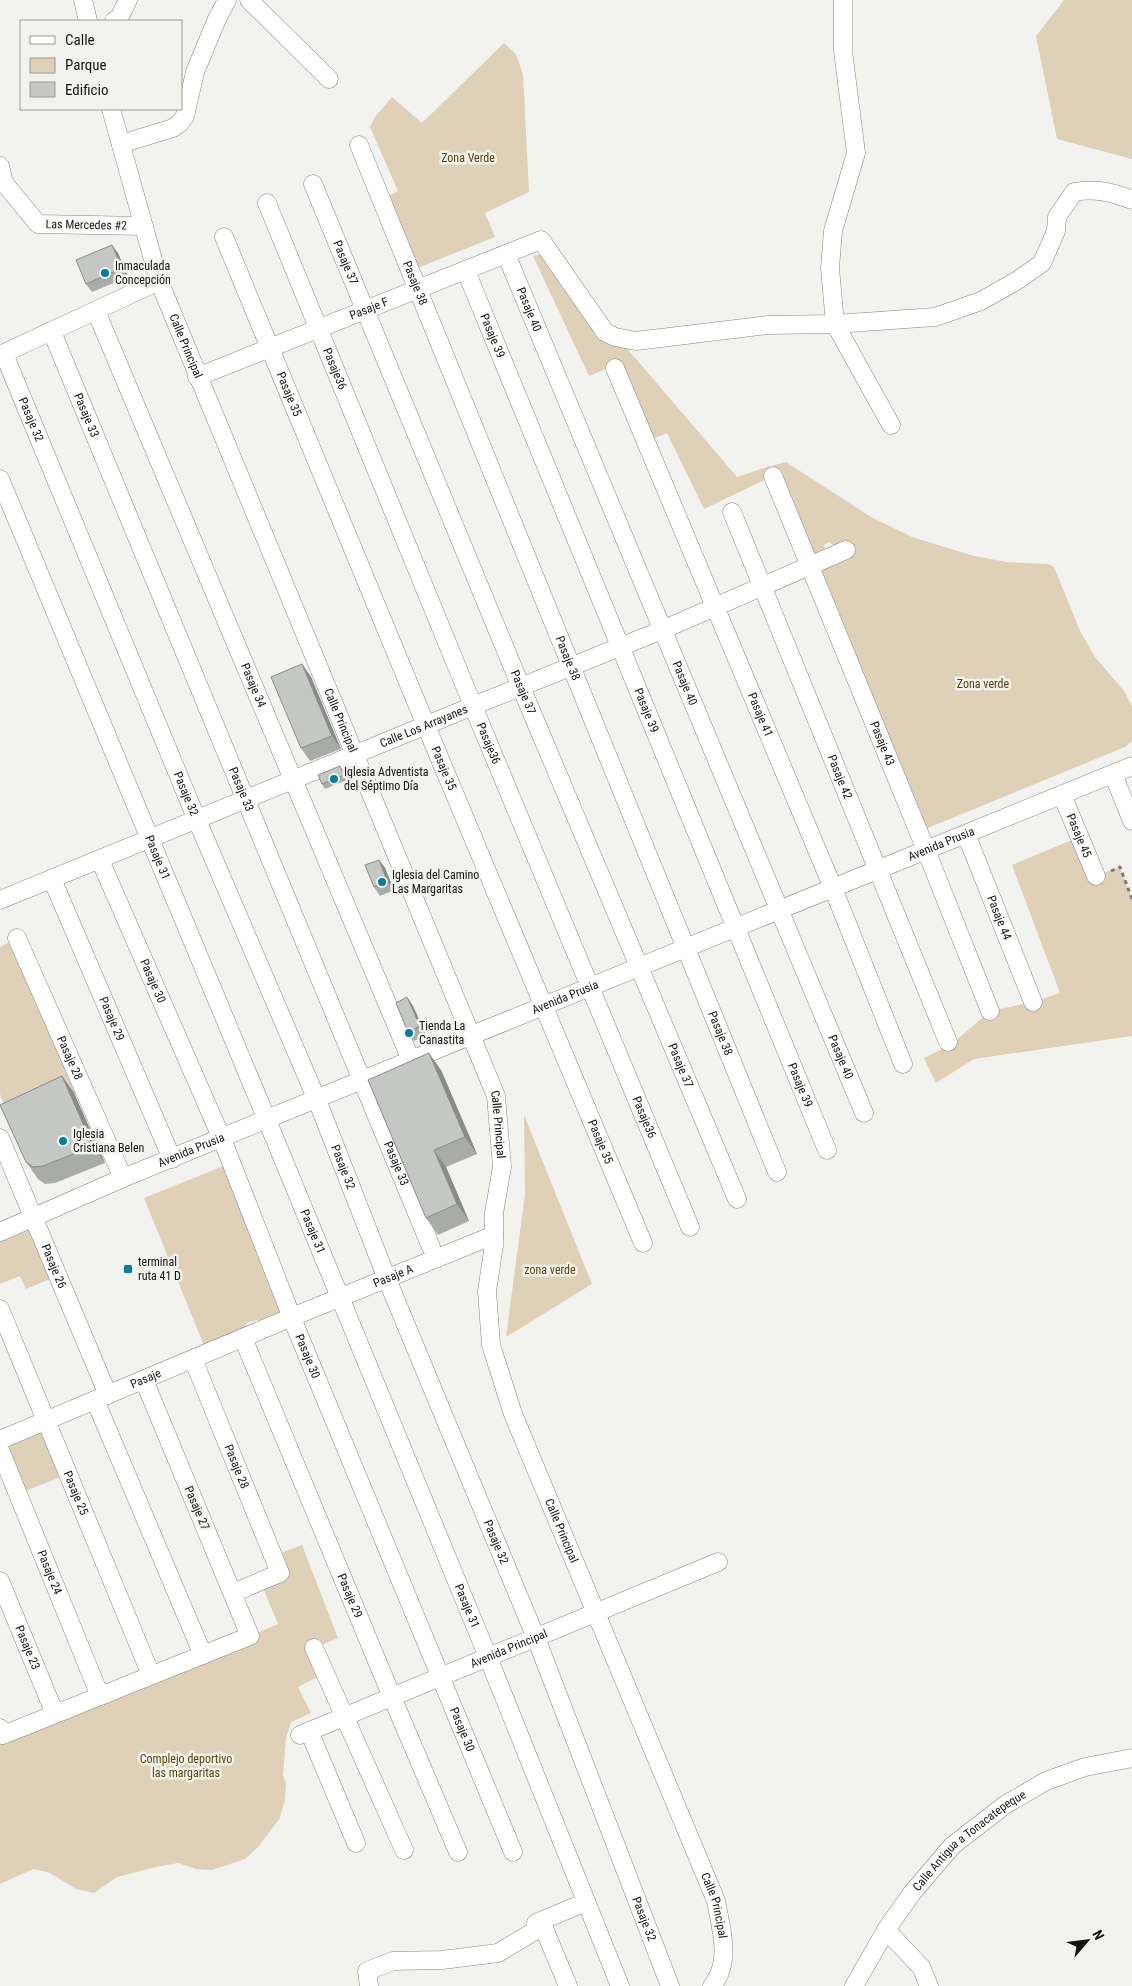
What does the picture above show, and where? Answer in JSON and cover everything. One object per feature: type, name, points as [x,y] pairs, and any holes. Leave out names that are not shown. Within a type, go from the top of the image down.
[{"type":"street","points":[[83,0],[88,20]]},
{"type":"street","points":[[116,20],[119,18],[128,0]]},
{"type":"street","points":[[121,144],[173,128],[180,123],[185,116],[195,72],[217,19],[228,0]]},
{"type":"street","points":[[249,0],[329,79]]},
{"type":"street","points":[[843,0],[843,50],[856,153],[833,231],[830,268],[835,324],[891,425]]},
{"type":"street","name":"Calle Principal","points":[[111,110],[159,281],[197,377],[496,1096],[502,1167],[494,1213],[494,1235],[487,1291],[491,1345],[513,1414],[716,1901],[725,1951],[718,1979],[712,1986]]},
{"type":"street","name":"Pasaje 38","points":[[359,145],[777,1172]]},
{"type":"street","name":"Las Mercedes #2","points":[[0,166],[4,183],[38,224],[144,226]]},
{"type":"street","name":"Pasaje 37","points":[[314,184],[521,687],[737,1199]]},
{"type":"street","points":[[835,324],[934,317],[981,301],[1018,280],[1042,263],[1056,231],[1057,217],[1074,192],[1086,190],[1108,191],[1132,200]]},
{"type":"street","name":"Pasaje36","points":[[267,203],[473,706],[690,1227]]},
{"type":"street","name":"Pasaje 35","points":[[224,237],[426,726],[643,1243]]},
{"type":"street","name":"Pasaje F","points":[[197,377],[541,240],[605,332],[615,337],[636,340],[768,325],[835,324]]},
{"type":"street","name":"Pasaje 40","points":[[506,254],[864,1113]]},
{"type":"street","name":"Pasaje 39","points":[[466,271],[827,1150]]},
{"type":"street","points":[[2,355],[159,281]]},
{"type":"street","name":"Pasaje 34","points":[[96,311],[411,1060]]},
{"type":"street","name":"Pasaje 33","points":[[52,332],[431,1247]]},
{"type":"street","name":"Pasaje 32","points":[[2,355],[317,1100],[387,1279],[536,1638],[670,1986]]},
{"type":"street","name":"Pasaje 41","points":[[615,368],[833,888],[903,1064]]},
{"type":"street","name":"Pasaje 43","points":[[773,476],[990,1011]]},
{"type":"street","name":"Pasaje 31","points":[[0,479],[488,1657],[620,1986]]},
{"type":"street","name":"Pasaje 42","points":[[732,512],[948,1042]]},
{"type":"street","name":"Calle Los Arrayanes","points":[[2,895],[52,879],[294,781],[716,608],[846,550]]},
{"type":"street","name":"Avenida Prusia","points":[[0,1232],[123,1178],[1132,766]]},
{"type":"street","points":[[1113,774],[1132,821]]},
{"type":"street","name":"Pasaje 45","points":[[1062,795],[1096,876]]},
{"type":"street","name":"Pasaje 44","points":[[966,834],[1033,1002]]},
{"type":"street","name":"Pasaje 30","points":[[100,860],[222,1139],[292,1318],[513,1852]]},
{"type":"street","name":"Pasaje 29","points":[[52,879],[172,1159]]},
{"type":"street","name":"Pasaje 28","points":[[18,938],[123,1178]]},
{"type":"street","name":"Pasaje 26","points":[[0,1138],[34,1218],[203,1655]]},
{"type":"street","name":"Pasaje A","points":[[292,1318],[494,1235]]},
{"type":"street","name":"Pasaje 25","points":[[0,1309],[152,1675]]},
{"type":"street","name":"Pasaje","points":[[0,1440],[292,1318]]},
{"type":"street","name":"Pasaje 29","points":[[243,1338],[458,1852]]},
{"type":"street","name":"Pasaje 28","points":[[193,1359],[280,1573],[233,1593]]},
{"type":"street","name":"Pasaje 27","points":[[144,1380],[250,1636],[203,1655]]},
{"type":"street","name":"Pasaje 24","points":[[0,1450],[100,1696]]},
{"type":"street","name":"Avenida Principal","points":[[356,1843],[305,1733],[718,1562]]},
{"type":"street","name":"Pasaje 23","points":[[0,1581],[55,1714]]},
{"type":"street","points":[[314,1648],[404,1850]]},
{"type":"street","points":[[1,1731],[55,1714],[203,1655]]},
{"type":"street","name":"Calle Antigua a Tonacatepeque","points":[[854,1986],[886,1930],[922,1880],[948,1851],[980,1824],[1005,1805],[1056,1776],[1092,1765],[1132,1758]]},
{"type":"street","points":[[368,1986],[367,1971],[393,1961],[442,1960],[498,1952],[538,1929],[536,1923],[586,1902]]},
{"type":"street","points":[[543,1926],[568,1986]]},
{"type":"street","points":[[886,1930],[921,1967],[929,1986]]},
{"type":"path","points":[[1096,876],[1120,867],[1132,899]]},
{"type":"green space","points":[[1064,0],[1132,0],[1132,159],[1057,139],[1036,36]]},
{"type":"green space","name":"Zona Verde","points":[[504,43],[516,54],[523,74],[529,192],[485,213],[495,237],[410,271],[381,200],[398,191],[370,127],[375,117],[392,97],[422,123]]},
{"type":"green space","points":[[541,254],[625,346],[737,477],[770,466],[773,476],[704,509],[667,433],[640,444],[606,369],[589,376],[533,256]]},
{"type":"green space","name":"Zona verde","points":[[786,462],[871,517],[912,537],[974,556],[1007,562],[1048,564],[1054,567],[1081,633],[1095,657],[1124,691],[1132,706],[1132,741],[1125,747],[923,830],[816,571],[834,546],[829,542],[824,545],[826,551],[810,559],[772,466]]},
{"type":"green space","points":[[1079,837],[1096,876],[1120,867],[1132,899],[1132,1036],[974,1059],[936,1083],[924,1058],[951,1045],[990,1011],[1033,1002],[1060,993],[1012,865]]},
{"type":"green space","points":[[17,938],[83,1089],[11,1122],[0,1094],[0,947]]},
{"type":"green space","name":"zona verde","points":[[524,1115],[592,1284],[506,1337],[525,1194]]},
{"type":"green space","points":[[231,1163],[292,1317],[266,1326],[257,1320],[246,1323],[246,1333],[207,1353],[144,1198]]},
{"type":"green space","points":[[29,1230],[50,1279],[26,1289],[20,1276],[0,1284],[0,1241]]},
{"type":"green space","points":[[49,1428],[68,1474],[18,1494],[0,1448]]},
{"type":"green space","name":"Complejo deportivo las margaritas","points":[[302,1545],[338,1638],[314,1648],[325,1673],[298,1687],[311,1713],[291,1722],[286,1738],[283,1775],[286,1784],[285,1799],[280,1818],[258,1847],[245,1859],[212,1870],[196,1869],[178,1863],[156,1867],[117,1877],[94,1893],[76,1889],[50,1873],[33,1869],[0,1884],[0,1728],[278,1624],[260,1581],[280,1573],[273,1556]]},
{"type":"building","points":[[112,245],[122,268],[86,284],[76,260]]},
{"type":"building","points":[[302,664],[332,736],[301,748],[271,677]]},
{"type":"building","points":[[340,766],[344,775],[322,784],[318,775]]},
{"type":"building","points":[[379,860],[387,881],[374,887],[365,865]]},
{"type":"building","points":[[407,997],[420,1026],[408,1032],[396,1003]]},
{"type":"building","points":[[429,1053],[465,1137],[434,1150],[457,1204],[426,1218],[368,1080]]},
{"type":"building","name":"Iglesia Cristiana Belen","points":[[62,1076],[93,1146],[43,1166],[33,1167],[26,1162],[0,1105]]},
{"type":"place","name":"Inmaculada Concepción","points":[[105,273]]},
{"type":"place","name":"Iglesia Adventista del Séptimo Día","points":[[334,779]]},
{"type":"place","name":"Iglesia del Camino Las Margaritas","points":[[382,882]]},
{"type":"place","name":"Tienda La Canastita","points":[[409,1033]]},
{"type":"place","name":"Iglesia Cristiana Belen","points":[[63,1141]]},
{"type":"place","name":"terminal ruta 41 D","points":[[128,1269]]}]
